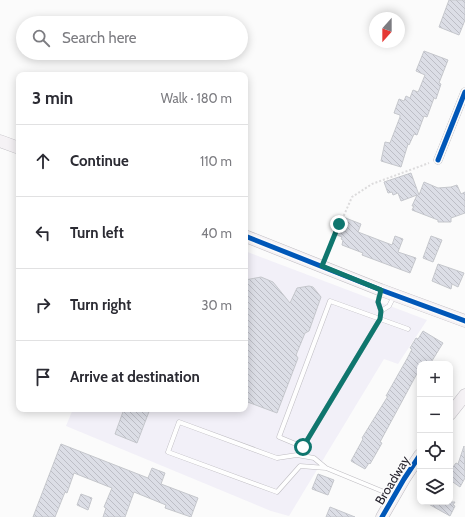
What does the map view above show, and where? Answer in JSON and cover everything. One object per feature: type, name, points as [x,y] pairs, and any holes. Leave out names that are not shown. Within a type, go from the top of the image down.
[{"type":"street","points":[[438,160],[465,92]]},
{"type":"street","points":[[0,141],[16,147]]},
{"type":"street","points":[[248,237],[381,290],[465,321]]},
{"type":"street","points":[[453,410],[465,395]]},
{"type":"street","name":"Broadway","points":[[382,517],[417,460]]},
{"type":"lane","points":[[381,290],[378,302],[381,311],[380,319],[303,447],[280,437],[330,301],[380,319],[408,329]]},
{"type":"lane","points":[[381,311],[389,306],[394,294]]},
{"type":"lane","points":[[326,468],[300,466],[278,492],[168,452],[179,422],[277,458],[297,455],[314,458],[326,468],[394,496]]},
{"type":"path","points":[[322,266],[352,197],[372,184],[438,160]]},
{"type":"shaded area","points":[[248,252],[427,320],[398,364],[384,359],[289,516],[271,511],[66,426],[72,412],[248,412]]},
{"type":"building","points":[[449,0],[465,0],[465,20],[459,35],[439,27]]},
{"type":"building","points":[[424,51],[448,60],[439,83],[441,84],[436,99],[434,98],[427,117],[424,116],[417,135],[414,134],[409,145],[408,144],[401,167],[381,161],[385,142],[390,143],[400,117],[400,115],[394,113],[399,99],[404,101],[406,96],[410,98],[413,90],[418,92],[425,75],[416,71]]},
{"type":"building","points":[[411,173],[419,195],[424,182],[438,188],[457,185],[461,194],[465,192],[465,213],[451,218],[451,222],[438,222],[438,220],[412,210],[414,206],[412,206],[417,195],[401,201],[398,193],[393,195],[392,192],[388,193],[384,182]]},
{"type":"building","points":[[343,217],[361,224],[358,232],[392,245],[395,236],[403,239],[398,252],[416,258],[410,273],[362,255],[363,253],[342,245],[342,237],[337,235]]},
{"type":"building","points":[[431,236],[442,240],[433,262],[423,258]]},
{"type":"building","points":[[438,264],[464,273],[458,287],[452,284],[451,289],[432,281]]},
{"type":"building","points":[[261,277],[273,282],[290,303],[297,288],[309,286],[313,287],[321,297],[309,331],[305,333],[296,355],[298,358],[277,413],[248,402],[248,279]]},
{"type":"building","points":[[423,331],[443,343],[432,361],[417,361],[417,374],[380,442],[382,443],[370,464],[369,463],[365,469],[351,461],[363,439],[362,438],[388,396],[386,396],[412,349],[410,348],[416,338],[418,339]]},
{"type":"building","points":[[123,412],[149,412],[137,443],[115,434]]},
{"type":"building","points":[[61,444],[148,478],[152,468],[165,473],[161,484],[198,498],[191,517],[165,508],[166,505],[134,492],[125,517],[103,517],[106,508],[104,507],[112,488],[74,473],[67,493],[65,492],[55,517],[33,517]]},
{"type":"building","points":[[464,446],[465,478],[460,487],[453,482],[453,467],[456,463],[458,464]]},
{"type":"building","points":[[318,474],[334,480],[328,495],[312,489]]},
{"type":"building","points":[[81,494],[92,498],[88,510],[77,505]]},
{"type":"building","points":[[430,505],[455,506],[450,516]]},
{"type":"building","points":[[330,507],[355,517],[326,517]]},
{"type":"cycle path","points":[[438,160],[465,92]]},
{"type":"cycle path","points":[[248,237],[381,290],[465,321]]},
{"type":"cycle path","points":[[382,517],[417,460]]},
{"type":"route","points":[[303,447],[380,319],[381,311],[378,302],[381,290],[322,266],[339,224]]}]
